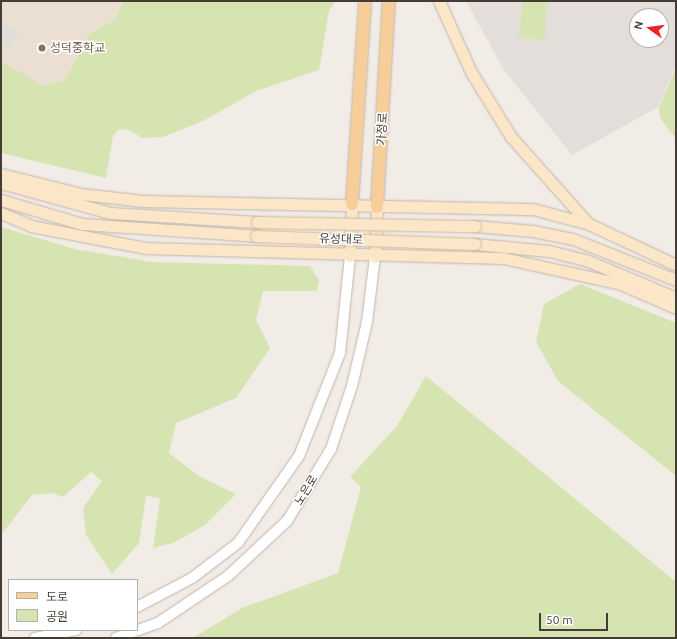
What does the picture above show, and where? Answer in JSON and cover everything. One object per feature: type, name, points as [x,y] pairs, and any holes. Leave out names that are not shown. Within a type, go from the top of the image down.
[{"type":"main road","points":[[352,204],[366,1]]},
{"type":"main road","name":"가정로","points":[[375,257],[389,1]]},
{"type":"main road","points":[[439,1],[470,72],[510,137],[589,224]]},
{"type":"main road","points":[[1,174],[81,194],[144,201],[352,204],[377,207],[533,209],[589,224],[676,265]]},
{"type":"main road","name":"유성대로","points":[[1,183],[111,213],[257,222],[475,226],[533,231],[573,239],[676,280]]},
{"type":"main road","name":"유성대로","points":[[1,200],[82,224],[256,236],[475,244],[548,251],[586,260],[676,298]]},
{"type":"main road","name":"노은로","points":[[350,256],[352,204]]},
{"type":"main road","points":[[1,213],[31,226],[145,248],[375,257],[503,258],[558,268],[620,284],[676,308]]},
{"type":"street","name":"노은로","points":[[138,606],[192,578],[238,543],[299,456],[340,353],[350,256]]},
{"type":"street","name":"노은로","points":[[138,630],[158,623],[228,576],[287,521],[333,442],[367,322],[375,257]]},
{"type":"street","points":[[35,638],[71,631]]},
{"type":"street","name":"노은로","points":[[116,638],[136,631]]},
{"type":"shaded area","name":"성덕중학교","points":[[1,1],[124,1],[115,20],[89,34],[65,80],[44,86],[1,61]]},
{"type":"shaded area","points":[[466,1],[676,1],[676,65],[658,107],[572,155],[504,70]]},
{"type":"shaded area","points":[[1,23],[19,32],[10,49],[1,44]]},
{"type":"green space","points":[[124,1],[336,1],[329,10],[319,70],[256,91],[205,120],[163,137],[142,138],[130,130],[119,129],[113,136],[106,178],[1,153],[1,61],[44,86],[65,80],[89,34],[115,20]]},
{"type":"green space","points":[[522,1],[548,1],[544,40],[519,38]]},
{"type":"green space","points":[[676,67],[676,139],[660,118],[659,107]]},
{"type":"green space","points":[[1,227],[75,249],[152,262],[310,266],[319,280],[317,291],[263,291],[256,320],[270,348],[236,398],[176,423],[169,453],[199,476],[236,494],[205,525],[173,543],[153,548],[160,498],[146,496],[139,543],[112,574],[86,535],[83,508],[102,481],[91,472],[63,497],[52,493],[32,495],[1,535]]},
{"type":"green space","points":[[580,284],[676,323],[676,476],[558,381],[536,342],[544,304]]},
{"type":"green space","points":[[426,376],[676,582],[676,638],[193,638],[242,608],[338,573],[361,487],[350,477],[397,426]]},
{"type":"place","name":"성덕중학교","points":[[42,48]]}]
